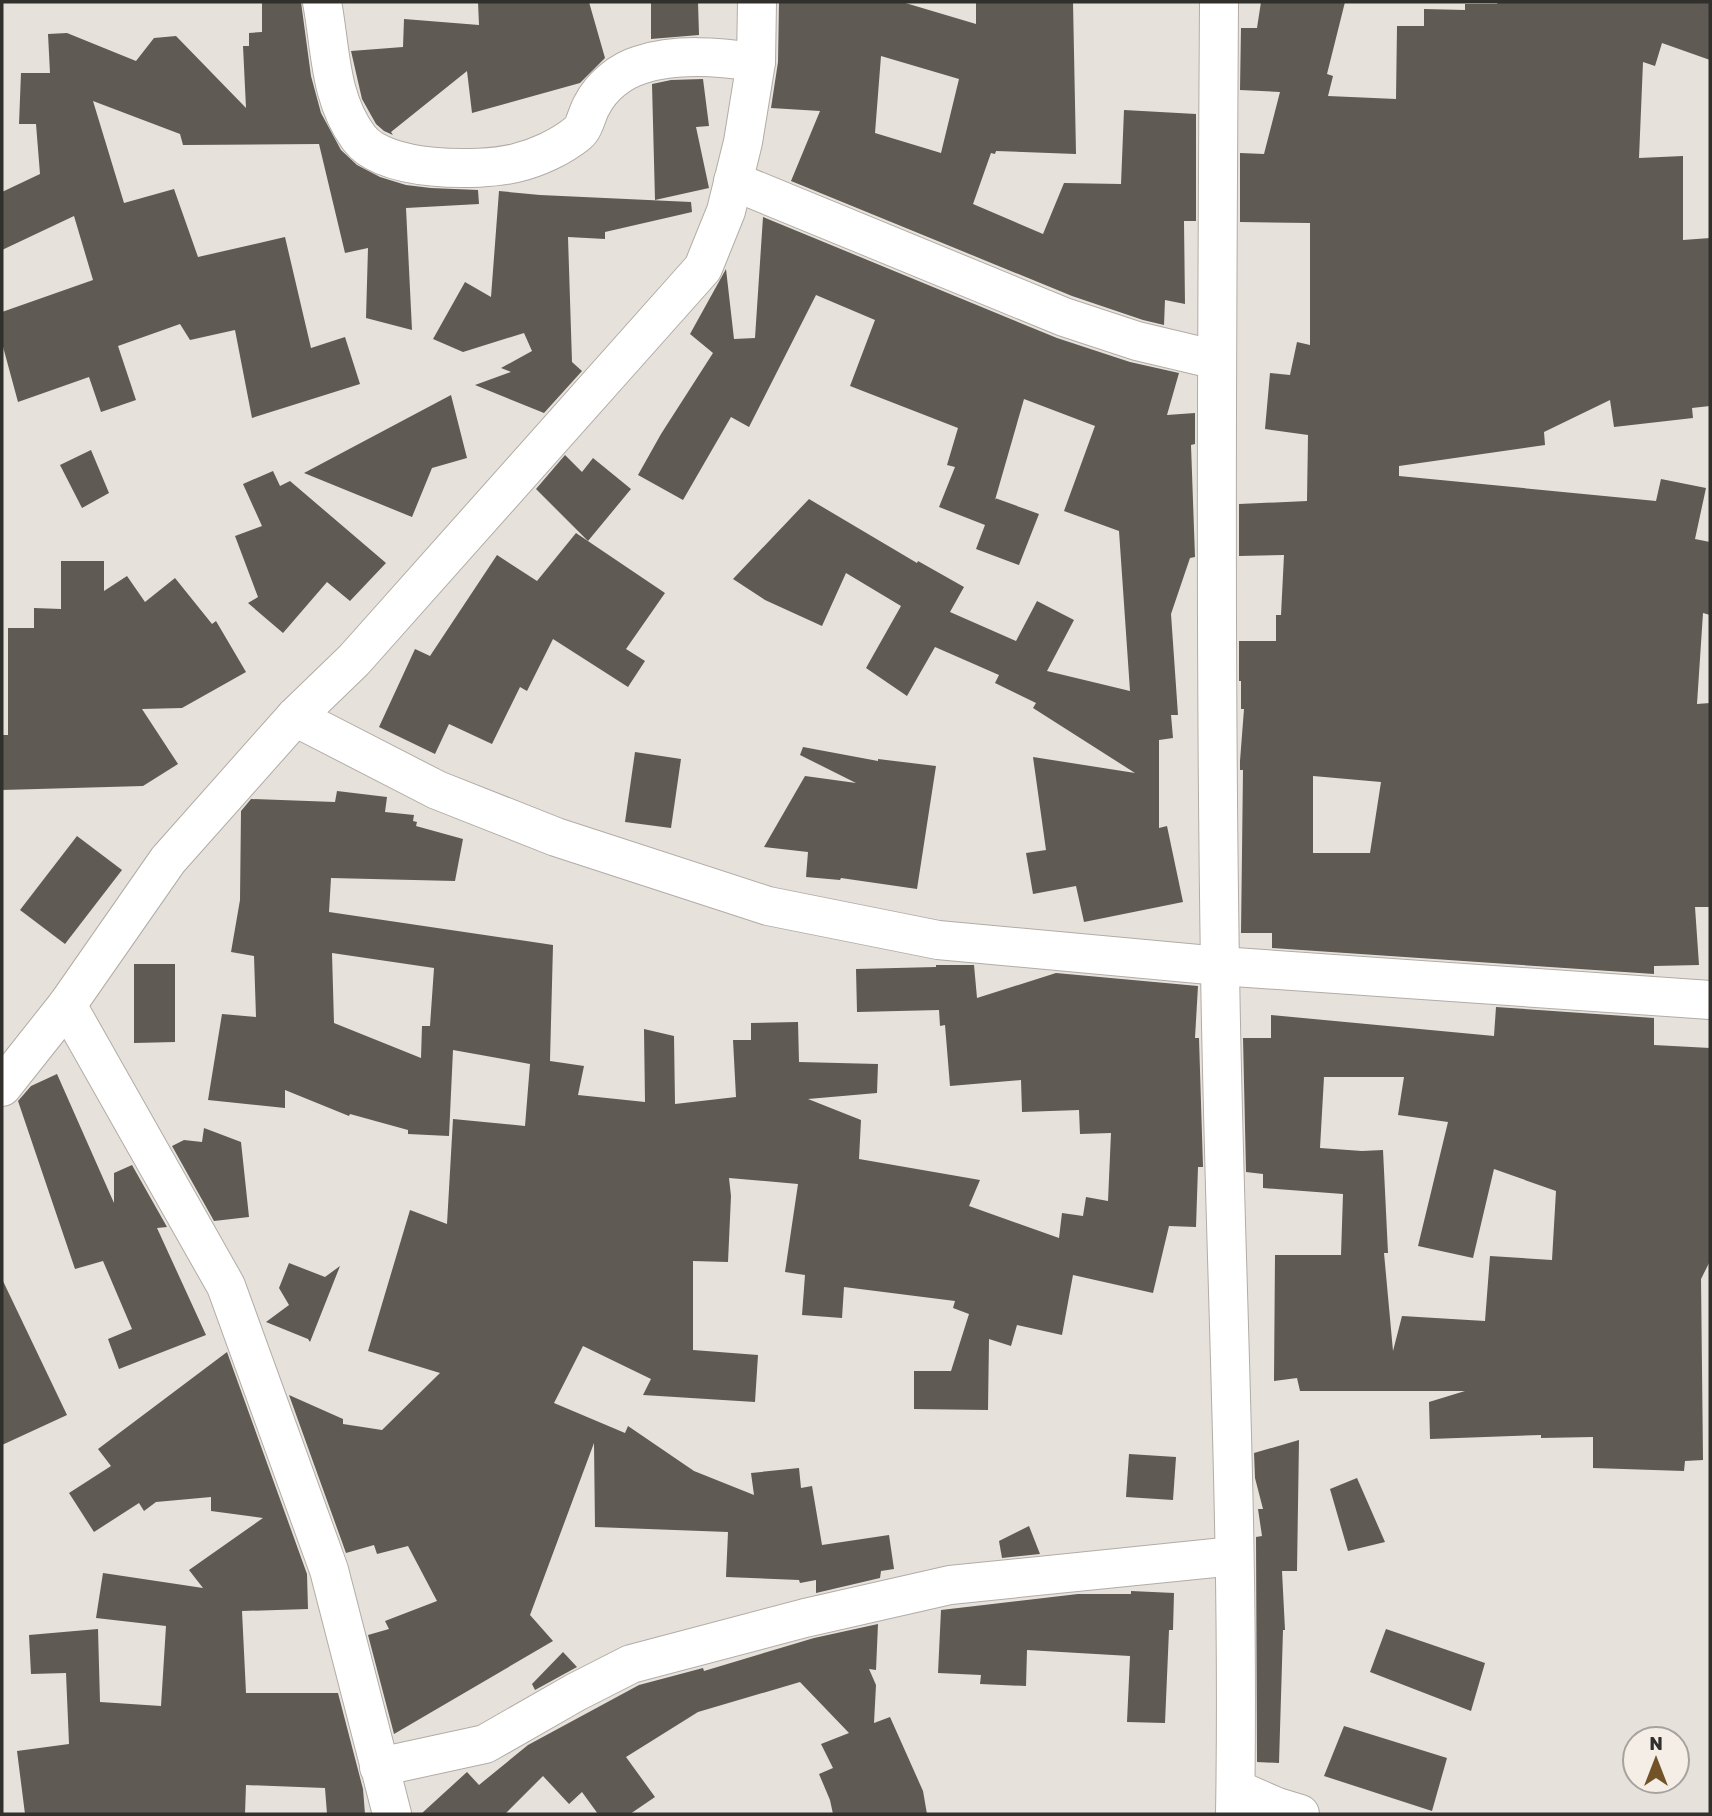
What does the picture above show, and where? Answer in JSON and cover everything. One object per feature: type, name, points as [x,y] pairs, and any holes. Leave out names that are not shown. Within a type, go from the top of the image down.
[{"type":"street","points":[[322,2],[332,73],[344,115],[361,141],[381,157],[420,166],[515,164],[544,154],[580,131],[603,87],[639,65],[678,58],[716,57],[756,62]]},
{"type":"street","points":[[2,1087],[67,1005],[168,860],[295,717],[354,660],[703,268],[726,211],[743,142],[756,62],[757,2]]},
{"type":"street","points":[[1219,2],[1217,360],[1220,966],[1234,1556],[1236,1802],[1300,1814]]},
{"type":"street","points":[[733,181],[1064,317],[1137,341],[1217,360]]},
{"type":"street","points":[[295,717],[437,790],[556,836],[768,906],[938,940],[1220,966],[1710,1000]]},
{"type":"street","points":[[67,1005],[226,1286],[329,1570],[391,1814]]},
{"type":"street","points":[[379,1767],[485,1744],[631,1664],[805,1618],[950,1585],[1234,1556]]},
{"type":"building","points":[[262,2],[301,2],[311,76],[321,113],[341,150],[357,165],[380,177],[406,185],[478,190],[479,204],[406,208],[412,330],[366,318],[368,248],[345,253],[319,144],[183,145],[180,134],[93,101],[124,203],[174,189],[198,257],[285,237],[311,348],[345,337],[360,384],[252,418],[235,330],[190,340],[180,324],[118,346],[136,400],[101,412],[89,377],[18,402],[2,343],[2,312],[93,280],[74,216],[2,250],[2,192],[40,174],[36,124],[19,124],[21,73],[50,73],[48,34],[67,33],[136,61],[154,38],[176,36],[246,108],[243,46],[249,46],[249,33],[262,32]]},
{"type":"building","points":[[478,2],[589,2],[605,58],[580,83],[472,113],[467,71],[391,132],[393,135],[384,131],[376,124],[362,99],[351,51],[403,47],[404,19],[479,25]]},
{"type":"building","points":[[651,2],[698,2],[699,35],[651,39]]},
{"type":"building","points":[[779,2],[902,2],[976,24],[976,2],[1073,2],[1076,154],[991,153],[973,204],[1043,234],[1064,183],[1121,184],[1124,110],[1196,114],[1196,221],[1184,221],[1185,304],[1165,300],[1164,325],[1143,320],[1072,296],[791,181],[820,111],[771,108],[778,62]],"holes":[[[881,56],[959,79],[941,153],[875,133]]]},
{"type":"building","points":[[1261,2],[1345,2],[1327,74],[1333,76],[1328,96],[1396,99],[1397,26],[1424,26],[1424,9],[1465,10],[1465,4],[1498,2],[1710,2],[1710,60],[1662,43],[1655,66],[1643,62],[1639,158],[1683,156],[1683,240],[1710,238],[1710,406],[1692,408],[1693,418],[1614,427],[1610,400],[1544,432],[1545,445],[1399,466],[1399,476],[1656,501],[1661,479],[1706,488],[1695,539],[1710,542],[1710,615],[1703,613],[1697,704],[1710,703],[1710,907],[1695,907],[1699,965],[1654,966],[1654,974],[1272,948],[1272,933],[1241,933],[1243,770],[1240,770],[1240,761],[1244,709],[1241,709],[1239,641],[1276,641],[1276,615],[1281,615],[1284,555],[1239,556],[1239,504],[1307,501],[1308,435],[1265,429],[1270,373],[1290,375],[1297,342],[1310,345],[1310,223],[1240,222],[1240,153],[1264,154],[1280,92],[1240,90],[1241,28],[1257,28]],"holes":[[[1313,776],[1381,782],[1370,853],[1313,853]]]},
{"type":"building","points":[[703,79],[709,126],[696,127],[709,188],[655,200],[652,84],[671,80]]},
{"type":"building","points":[[499,191],[691,202],[692,212],[605,232],[605,239],[568,237],[572,362],[582,371],[544,413],[475,385],[511,372],[501,368],[532,351],[524,333],[463,352],[433,339],[465,282],[491,297]]},
{"type":"building","points":[[763,217],[1057,338],[1130,362],[1179,373],[1167,415],[1195,413],[1195,444],[1191,445],[1195,557],[1190,558],[1171,614],[1178,715],[1171,715],[1173,738],[1159,740],[1159,828],[1167,826],[1183,902],[1084,922],[1076,886],[1033,894],[1026,853],[1046,850],[1033,757],[1135,773],[1033,708],[1036,703],[995,683],[999,675],[935,647],[907,696],[866,668],[901,606],[846,573],[822,626],[765,600],[733,579],[809,499],[917,563],[918,561],[964,587],[950,612],[1016,641],[1037,601],[1074,620],[1047,671],[1130,691],[1119,531],[1064,511],[1095,426],[1024,399],[996,498],[1039,514],[1019,565],[976,549],[985,525],[939,507],[955,467],[947,465],[958,428],[850,386],[875,320],[816,295],[749,427],[731,417],[683,500],[638,475],[713,353],[690,334],[726,269],[734,339],[755,338]]},
{"type":"building","points":[[451,395],[467,458],[432,468],[412,517],[304,473]]},
{"type":"building","points":[[91,450],[109,493],[82,508],[60,465]]},
{"type":"building","points":[[565,455],[582,472],[593,458],[631,489],[588,541],[536,489]]},
{"type":"building","points":[[273,471],[280,486],[290,481],[386,563],[350,601],[327,582],[283,633],[248,603],[258,597],[235,536],[262,526],[243,484]]},
{"type":"building","points":[[576,533],[665,593],[626,649],[645,661],[628,687],[553,639],[527,691],[520,687],[492,744],[449,724],[435,754],[379,727],[415,649],[430,656],[497,555],[537,581]]},
{"type":"building","points":[[61,561],[104,561],[104,591],[127,576],[145,602],[175,578],[212,624],[216,621],[246,672],[182,708],[142,709],[178,764],[143,786],[2,790],[2,735],[8,735],[8,628],[34,628],[34,608],[61,609]]},
{"type":"building","points":[[803,747],[878,761],[936,766],[917,889],[841,878],[806,877],[808,852],[764,847],[805,776],[856,783],[800,755]]},
{"type":"building","points":[[635,752],[681,759],[671,828],[625,822]]},
{"type":"building","points":[[337,791],[387,797],[385,812],[414,815],[416,826],[463,839],[455,881],[331,878],[329,912],[553,945],[550,1061],[584,1066],[578,1095],[645,1102],[644,1029],[674,1036],[675,1104],[736,1097],[733,1040],[751,1040],[751,1023],[798,1022],[799,1062],[878,1064],[877,1093],[808,1099],[861,1120],[859,1159],[980,1180],[969,1206],[1059,1238],[1062,1213],[1083,1216],[1086,1197],[1108,1201],[1111,1133],[1080,1134],[1079,1110],[1022,1112],[1021,1080],[950,1086],[945,1025],[940,1026],[939,1010],[857,1012],[856,969],[974,965],[977,998],[1056,973],[1198,986],[1195,1038],[1199,1038],[1203,1167],[1198,1167],[1196,1227],[1169,1226],[1153,1293],[1073,1275],[1062,1335],[1017,1325],[1011,1346],[989,1339],[988,1410],[914,1409],[914,1371],[951,1371],[969,1314],[953,1308],[955,1301],[844,1287],[842,1318],[802,1315],[805,1275],[785,1272],[798,1184],[729,1178],[731,1196],[728,1262],[693,1261],[693,1350],[758,1355],[755,1402],[643,1395],[651,1379],[583,1346],[554,1403],[625,1433],[628,1426],[694,1471],[754,1495],[751,1473],[799,1468],[801,1488],[812,1486],[822,1545],[889,1535],[894,1569],[881,1571],[880,1578],[816,1593],[816,1580],[800,1583],[799,1580],[726,1577],[728,1532],[595,1527],[594,1443],[530,1615],[553,1641],[394,1734],[368,1635],[389,1629],[385,1621],[437,1601],[408,1546],[377,1554],[374,1545],[346,1553],[289,1395],[343,1419],[343,1424],[382,1430],[440,1373],[368,1351],[410,1210],[447,1224],[453,1119],[525,1126],[530,1064],[453,1050],[449,1136],[408,1134],[408,1130],[350,1114],[349,1116],[285,1090],[285,1108],[208,1100],[222,1014],[256,1017],[254,956],[231,952],[240,900],[241,811],[251,799],[335,802]],"holes":[[[332,953],[434,968],[430,1026],[422,1026],[421,1058],[334,1023]]]},
{"type":"building","points":[[77,836],[122,870],[65,944],[20,910]]},
{"type":"building","points":[[134,964],[175,964],[175,1042],[134,1043]]},
{"type":"building","points":[[1496,1007],[1654,1018],[1654,1045],[1710,1048],[1710,1261],[1701,1279],[1703,1460],[1685,1461],[1684,1471],[1593,1468],[1593,1437],[1541,1438],[1541,1435],[1430,1439],[1429,1402],[1465,1391],[1300,1391],[1297,1378],[1274,1381],[1275,1255],[1341,1255],[1343,1194],[1263,1188],[1263,1174],[1246,1172],[1243,1038],[1271,1038],[1271,1015],[1494,1036]],"holes":[[[1324,1077],[1404,1077],[1398,1115],[1448,1122],[1418,1246],[1473,1258],[1494,1169],[1556,1191],[1552,1260],[1490,1256],[1485,1321],[1402,1316],[1393,1351],[1384,1253],[1388,1253],[1383,1150],[1320,1148]]]},
{"type":"building","points":[[57,1074],[114,1203],[114,1173],[132,1165],[167,1227],[157,1228],[206,1335],[119,1369],[108,1339],[132,1329],[103,1261],[75,1269],[18,1101],[31,1086]]},
{"type":"building","points":[[204,1128],[241,1142],[249,1217],[214,1221],[172,1146],[184,1140],[202,1142]]},
{"type":"building","points":[[289,1263],[325,1277],[340,1266],[310,1342],[266,1322],[289,1305],[279,1288]]},
{"type":"building","points":[[2,1279],[67,1415],[2,1445]]},
{"type":"building","points":[[227,1352],[307,1574],[308,1609],[242,1611],[246,1693],[338,1693],[363,1789],[365,1814],[327,1814],[325,1788],[246,1785],[245,1814],[25,1814],[17,1751],[69,1744],[66,1673],[31,1674],[29,1635],[98,1629],[100,1702],[161,1706],[166,1626],[96,1618],[103,1573],[203,1588],[189,1570],[263,1518],[211,1511],[211,1497],[156,1502],[144,1511],[139,1503],[94,1532],[69,1493],[111,1466],[98,1449]]},
{"type":"building","points":[[1299,1440],[1297,1571],[1282,1571],[1285,1630],[1279,1763],[1257,1762],[1256,1537],[1262,1536],[1258,1509],[1263,1509],[1255,1478],[1254,1453]]},
{"type":"building","points":[[1129,1454],[1176,1457],[1173,1500],[1126,1497]]},
{"type":"building","points":[[1357,1478],[1385,1542],[1348,1551],[1330,1489]]},
{"type":"building","points":[[1029,1526],[1040,1554],[1002,1558],[999,1541]]},
{"type":"building","points":[[1131,1591],[1174,1593],[1173,1630],[1169,1630],[1165,1723],[1127,1722],[1130,1656],[1027,1650],[1026,1686],[980,1684],[981,1675],[938,1673],[941,1610],[1078,1594],[1131,1594]]},
{"type":"building","points":[[878,1624],[876,1670],[869,1669],[876,1685],[874,1723],[890,1717],[923,1791],[927,1814],[833,1814],[819,1774],[833,1768],[821,1744],[849,1733],[800,1682],[698,1712],[626,1757],[655,1797],[630,1814],[598,1814],[582,1792],[569,1804],[543,1776],[505,1814],[421,1814],[467,1772],[479,1785],[528,1745],[639,1685],[703,1668],[704,1671],[814,1638]]},
{"type":"building","points":[[1386,1629],[1485,1663],[1471,1711],[1370,1672]]},
{"type":"building","points":[[563,1652],[577,1667],[535,1690],[532,1684]]},
{"type":"building","points":[[1344,1726],[1447,1758],[1432,1811],[1324,1776]]}]
